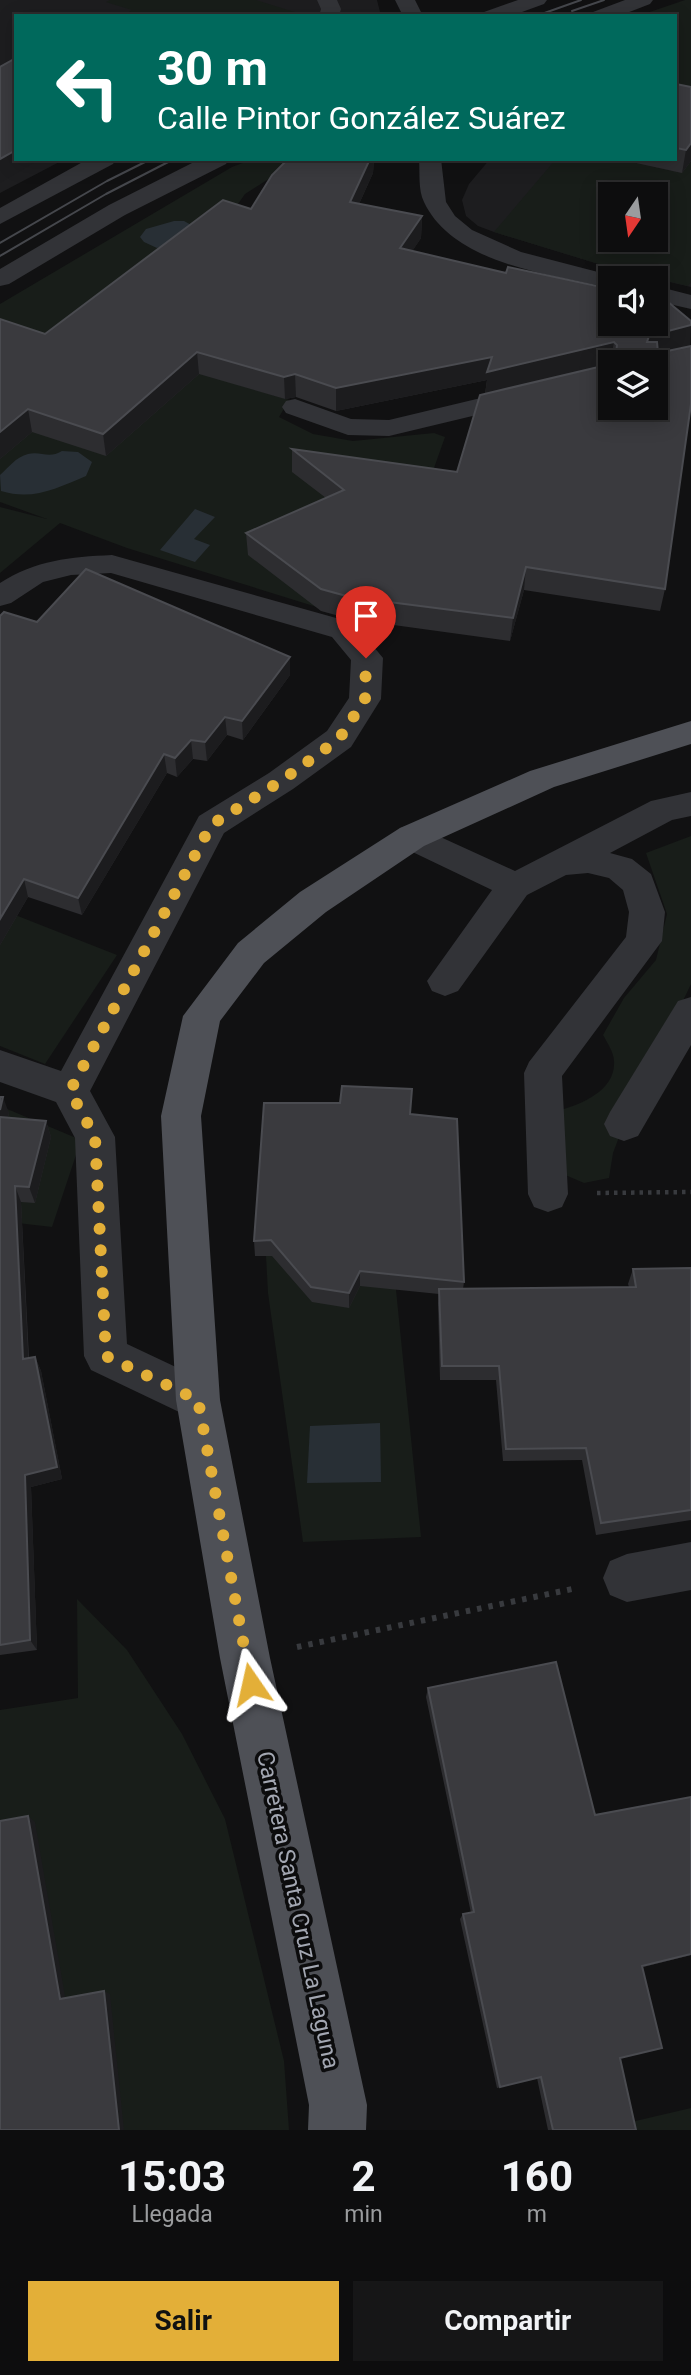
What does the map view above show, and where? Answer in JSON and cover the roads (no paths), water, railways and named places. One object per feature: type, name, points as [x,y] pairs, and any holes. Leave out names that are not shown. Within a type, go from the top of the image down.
[{"type":"main road","name":"Carretera Santa Cruz La Laguna","points":[[337,2130],[338,2105],[245,1658],[198,1400],[181,1116],[202,1016],[251,953],[313,902],[412,836],[542,779],[691,732]]},
{"type":"street","points":[[497,14],[537,0]]},
{"type":"street","points":[[605,14],[643,0]]},
{"type":"street","points":[[0,217],[101,161]]},
{"type":"street","points":[[0,279],[117,210],[214,161]]},
{"type":"street","points":[[430,161],[434,201],[445,221],[463,236],[508,255],[598,278]]},
{"type":"street","points":[[668,296],[691,302]]},
{"type":"street","points":[[295,407],[348,428],[389,428],[598,378]]},
{"type":"street","points":[[0,596],[33,575],[71,565],[112,564],[343,630],[366,658],[365,699],[339,739],[281,781],[211,825],[70,1091]]},
{"type":"street","points":[[445,981],[514,886],[663,810],[691,804]]},
{"type":"street","points":[[412,836],[514,886]]},
{"type":"street","points":[[548,1194],[543,1073],[644,940],[647,912],[639,883],[620,868],[589,860],[562,863]]},
{"type":"street","points":[[624,1124],[691,1012]]},
{"type":"street","points":[[0,1066],[70,1091],[95,1137],[106,1356],[198,1400]]},
{"type":"street","points":[[627,1578],[691,1566]]},
{"type":"tram line","points":[[542,14],[581,0]]},
{"type":"tram line","points":[[572,11],[604,0]]},
{"type":"tram line","points":[[0,243],[147,161]]},
{"type":"tram line","points":[[0,256],[106,194],[170,161]]}]
